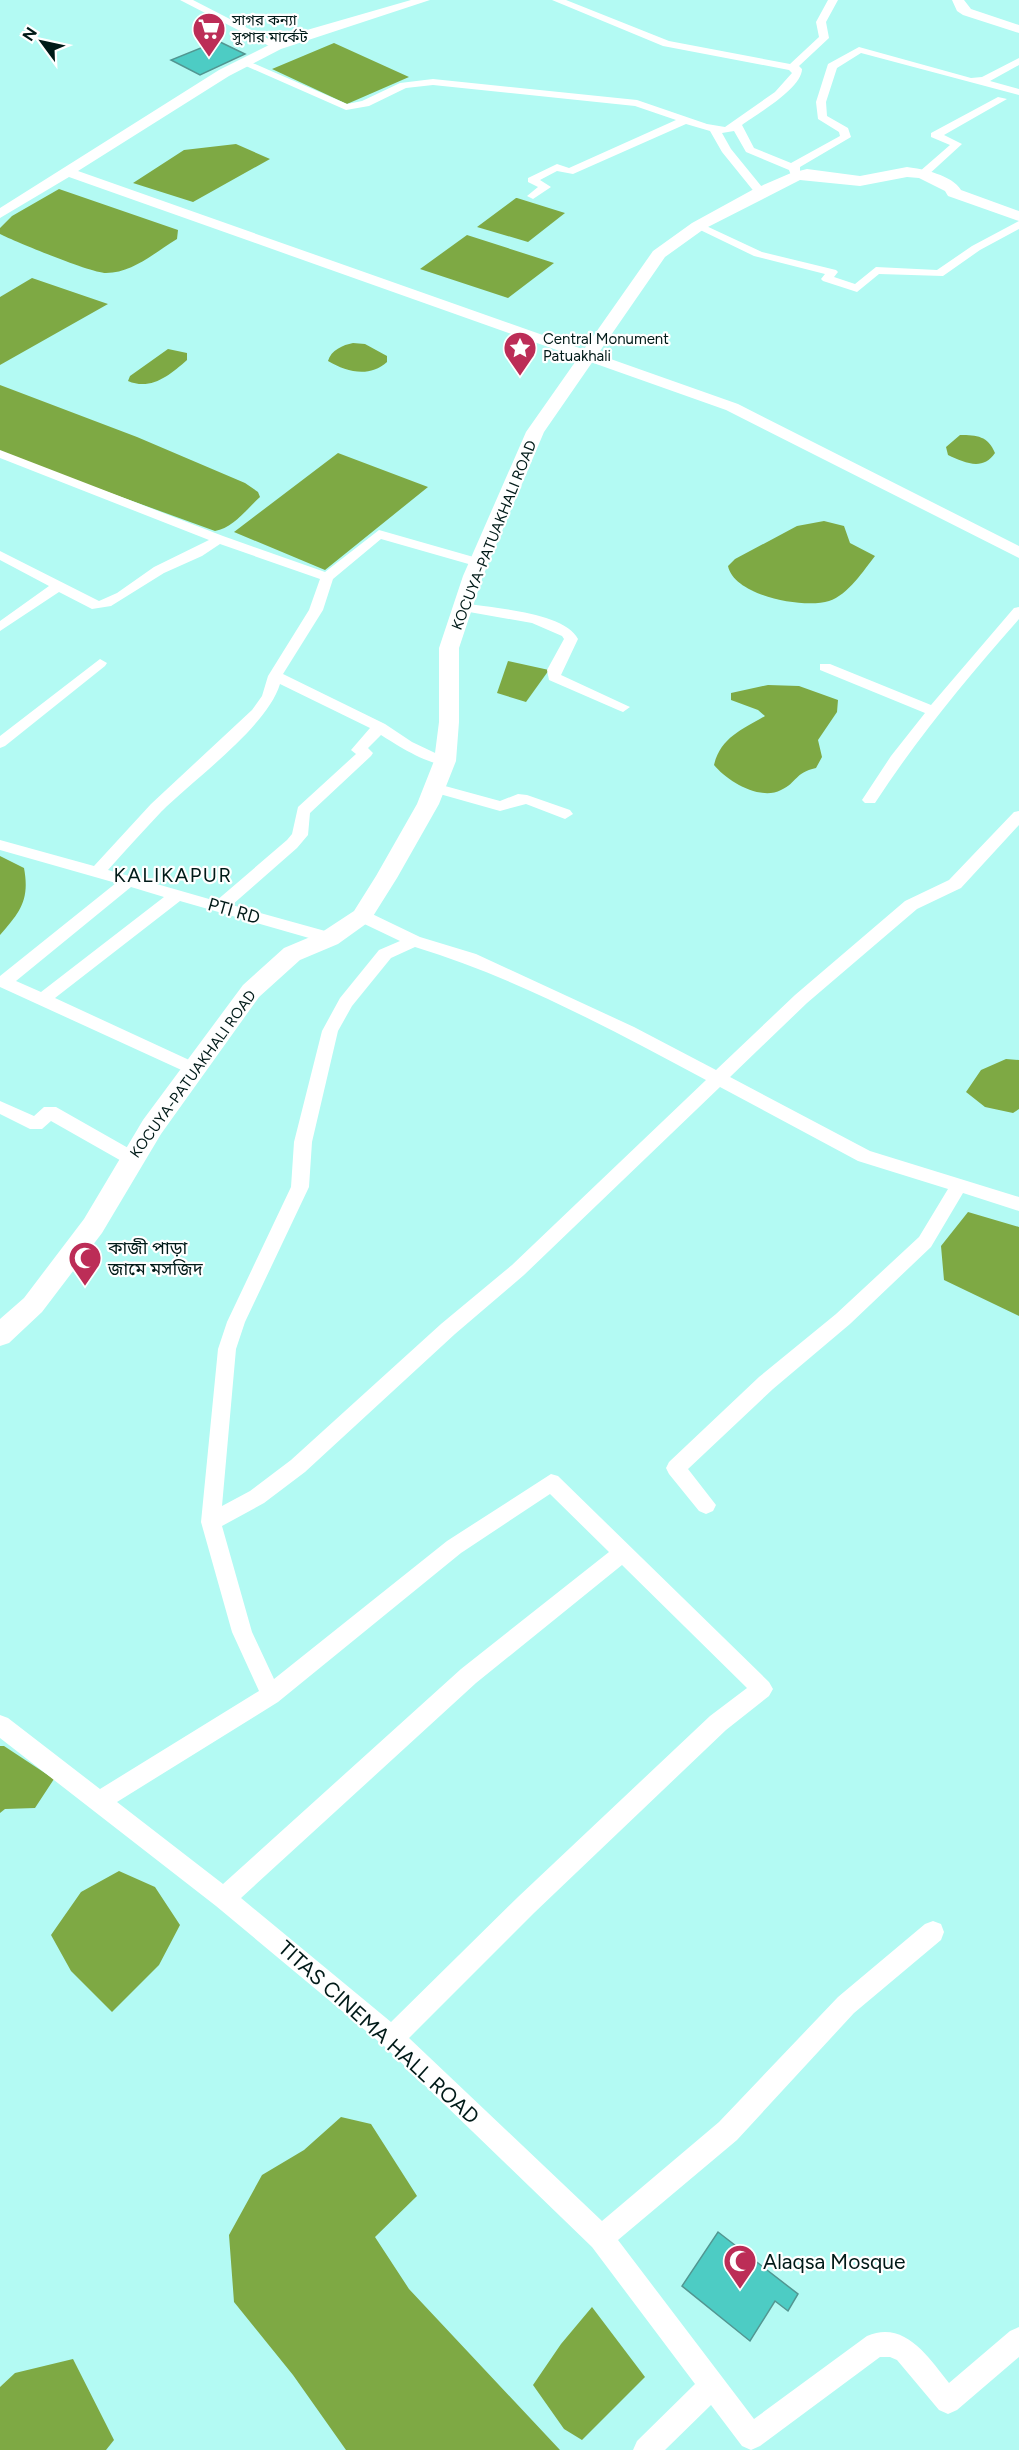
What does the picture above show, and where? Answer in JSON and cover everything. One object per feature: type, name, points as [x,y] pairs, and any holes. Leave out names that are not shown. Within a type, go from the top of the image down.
[{"type":"main road","name":"KOCUYA-PATUAKHALI ROAD","points":[[0,1335],[33,1305],[70,1258],[93,1226],[131,1158],[252,991],[268,973],[292,954],[330,938],[362,916],[404,847],[434,789],[445,760],[449,722],[449,648],[479,563],[535,432],[659,254],[698,226],[795,172],[860,181],[902,172],[923,174],[952,188],[954,193],[1019,216]]},
{"type":"street","points":[[184,0],[277,46]]},
{"type":"street","points":[[0,214],[244,63],[277,46],[304,35],[424,0]]},
{"type":"street","points":[[244,63],[346,107],[365,104],[404,85],[433,82],[622,100],[726,131],[737,126],[794,80],[798,71],[792,67],[667,44],[557,0]]},
{"type":"street","points":[[792,67],[824,38],[818,26],[819,20],[833,0]]},
{"type":"street","points":[[958,0],[961,8],[967,12],[1019,29]]},
{"type":"street","points":[[737,126],[750,150],[795,172],[846,137],[844,130],[822,117],[821,102],[832,66],[859,50],[885,55],[965,81],[980,81],[1019,92]]},
{"type":"street","points":[[980,81],[1019,61]]},
{"type":"street","points":[[923,174],[957,144],[935,135],[1002,99]]},
{"type":"street","points":[[533,196],[546,187],[532,180],[557,167],[569,172],[685,120]]},
{"type":"street","points":[[715,129],[726,150],[760,192]]},
{"type":"street","points":[[69,172],[589,353],[732,407],[1019,553]]},
{"type":"street","points":[[698,226],[758,254],[832,272],[827,279],[857,288],[876,270],[939,274],[976,248],[1019,224]]},
{"type":"street","points":[[0,454],[218,539],[327,577]]},
{"type":"street","points":[[97,872],[156,808],[257,713],[269,696],[275,676],[316,610],[327,577],[379,534],[479,563]]},
{"type":"street","points":[[0,555],[97,606],[109,603],[158,570],[199,554],[218,539]]},
{"type":"street","points":[[0,627],[58,586]]},
{"type":"street","points":[[463,607],[535,619],[568,633],[571,639],[554,670],[554,677],[623,707]]},
{"type":"street","points":[[870,800],[896,759],[969,668],[1019,611]]},
{"type":"street","points":[[0,743],[100,663]]},
{"type":"street","points":[[825,667],[935,712]]},
{"type":"street","points":[[275,676],[380,728],[407,745],[445,760]]},
{"type":"street","points":[[219,907],[292,844],[300,835],[303,812],[366,753],[358,750],[380,728]]},
{"type":"street","points":[[434,789],[500,806],[506,806],[518,799],[527,800],[565,814]]},
{"type":"street","points":[[211,1522],[257,1497],[298,1466],[465,1314],[518,1270],[801,999],[911,905],[955,884],[1019,816]]},
{"type":"street","name":"PTI RD","points":[[0,845],[330,938]]},
{"type":"street","points":[[129,881],[4,982],[194,1069]]},
{"type":"street","points":[[43,999],[177,895]]},
{"type":"street","points":[[362,916],[414,941],[470,958],[627,1031],[864,1156],[1019,1204]]},
{"type":"street","points":[[271,1695],[242,1632],[211,1522],[227,1349],[236,1322],[300,1187],[303,1142],[330,1031],[346,1002],[386,954],[414,941]]},
{"type":"street","points":[[0,1107],[36,1124],[50,1112],[131,1158]]},
{"type":"street","points":[[706,1505],[676,1468],[766,1383],[843,1319],[925,1242],[959,1185]]},
{"type":"street","points":[[98,1803],[271,1695],[454,1547],[551,1482],[762,1689],[718,1723],[526,1905],[392,2038]]},
{"type":"street","points":[[225,1898],[456,1686],[576,1586],[623,1553]]},
{"type":"street","name":"TITAS CINEMA HALL ROAD","points":[[0,1725],[98,1803],[225,1898],[392,2038],[601,2238],[751,2437],[876,2344],[891,2344],[906,2352],[948,2402],[1019,2340]]},
{"type":"street","points":[[601,2238],[728,2131],[846,2005],[933,1932]]},
{"type":"street","points":[[646,2450],[712,2386]]},
{"type":"shaded area","points":[[334,43],[409,77],[347,104],[272,69]]},
{"type":"shaded area","points":[[236,144],[270,159],[193,202],[133,183],[184,150]]},
{"type":"shaded area","points":[[59,189],[178,230],[177,239],[135,266],[106,273],[70,263],[0,234],[0,228],[12,216]]},
{"type":"shaded area","points":[[516,198],[565,213],[528,242],[477,227]]},
{"type":"shaded area","points":[[467,235],[554,263],[508,298],[420,269]]},
{"type":"shaded area","points":[[32,278],[108,304],[0,365],[0,297]]},
{"type":"shaded area","points":[[353,343],[365,344],[387,356],[387,362],[373,370],[358,372],[328,361],[338,349]]},
{"type":"shaded area","points":[[168,349],[187,353],[187,360],[167,376],[152,383],[136,384],[128,381],[130,376]]},
{"type":"shaded area","points":[[0,385],[137,437],[245,483],[258,492],[260,497],[234,522],[215,531],[0,453]]},
{"type":"shaded area","points":[[960,435],[972,435],[985,440],[995,453],[990,459],[979,464],[967,463],[948,455],[946,447]]},
{"type":"shaded area","points":[[338,453],[428,487],[325,570],[234,532]]},
{"type":"shaded area","points":[[824,521],[844,526],[850,543],[875,556],[855,582],[836,598],[818,603],[804,603],[771,598],[743,585],[733,576],[728,566],[735,559],[797,526]]},
{"type":"shaded area","points":[[508,661],[549,670],[526,702],[497,693]]},
{"type":"shaded area","points":[[768,685],[799,686],[838,700],[837,712],[818,740],[822,757],[816,768],[804,772],[791,784],[773,793],[744,788],[714,765],[717,755],[727,741],[765,716],[758,710],[731,700],[731,693]]},
{"type":"shaded area","points":[[0,856],[24,868],[26,889],[22,905],[0,935]]},
{"type":"shaded area","points":[[1006,1059],[1019,1060],[1019,1109],[1013,1113],[985,1107],[966,1092],[981,1070]]},
{"type":"shaded area","points":[[968,1212],[1019,1227],[1019,1316],[944,1280],[941,1246]]},
{"type":"shaded area","points":[[0,1746],[4,1746],[54,1779],[35,1808],[5,1809],[0,1813]]},
{"type":"shaded area","points":[[119,1871],[155,1887],[180,1925],[159,1965],[112,2012],[71,1971],[51,1935],[81,1892]]},
{"type":"shaded area","points":[[341,2117],[371,2124],[417,2196],[375,2237],[409,2289],[560,2450],[346,2450],[293,2375],[234,2302],[229,2235],[262,2175],[304,2150]]},
{"type":"shaded area","points":[[592,2307],[645,2377],[582,2440],[564,2429],[533,2385],[561,2344]]},
{"type":"shaded area","points":[[73,2359],[114,2440],[106,2450],[0,2450],[0,2387],[15,2373]]},
{"type":"building","name":"সাগর কন্যা সুপার মার্কেট","points":[[218,41],[245,54],[200,75],[171,60]]},
{"type":"building","name":"Alaqsa Mosque","points":[[718,2232],[798,2294],[788,2311],[775,2301],[750,2341],[682,2286]]},
{"type":"place","name":"সাগর কন্যা সুপার মার্কেট","points":[[209,58]]},
{"type":"place","name":"Central Monument Patuakhali","points":[[520,377]]},
{"type":"place","name":"কাজী পাড়া জামে মসজিদ","points":[[85,1287]]},
{"type":"place","name":"Alaqsa Mosque","points":[[740,2290]]},
{"type":"district","name":"KALIKAPUR","points":[[173,875]]}]
